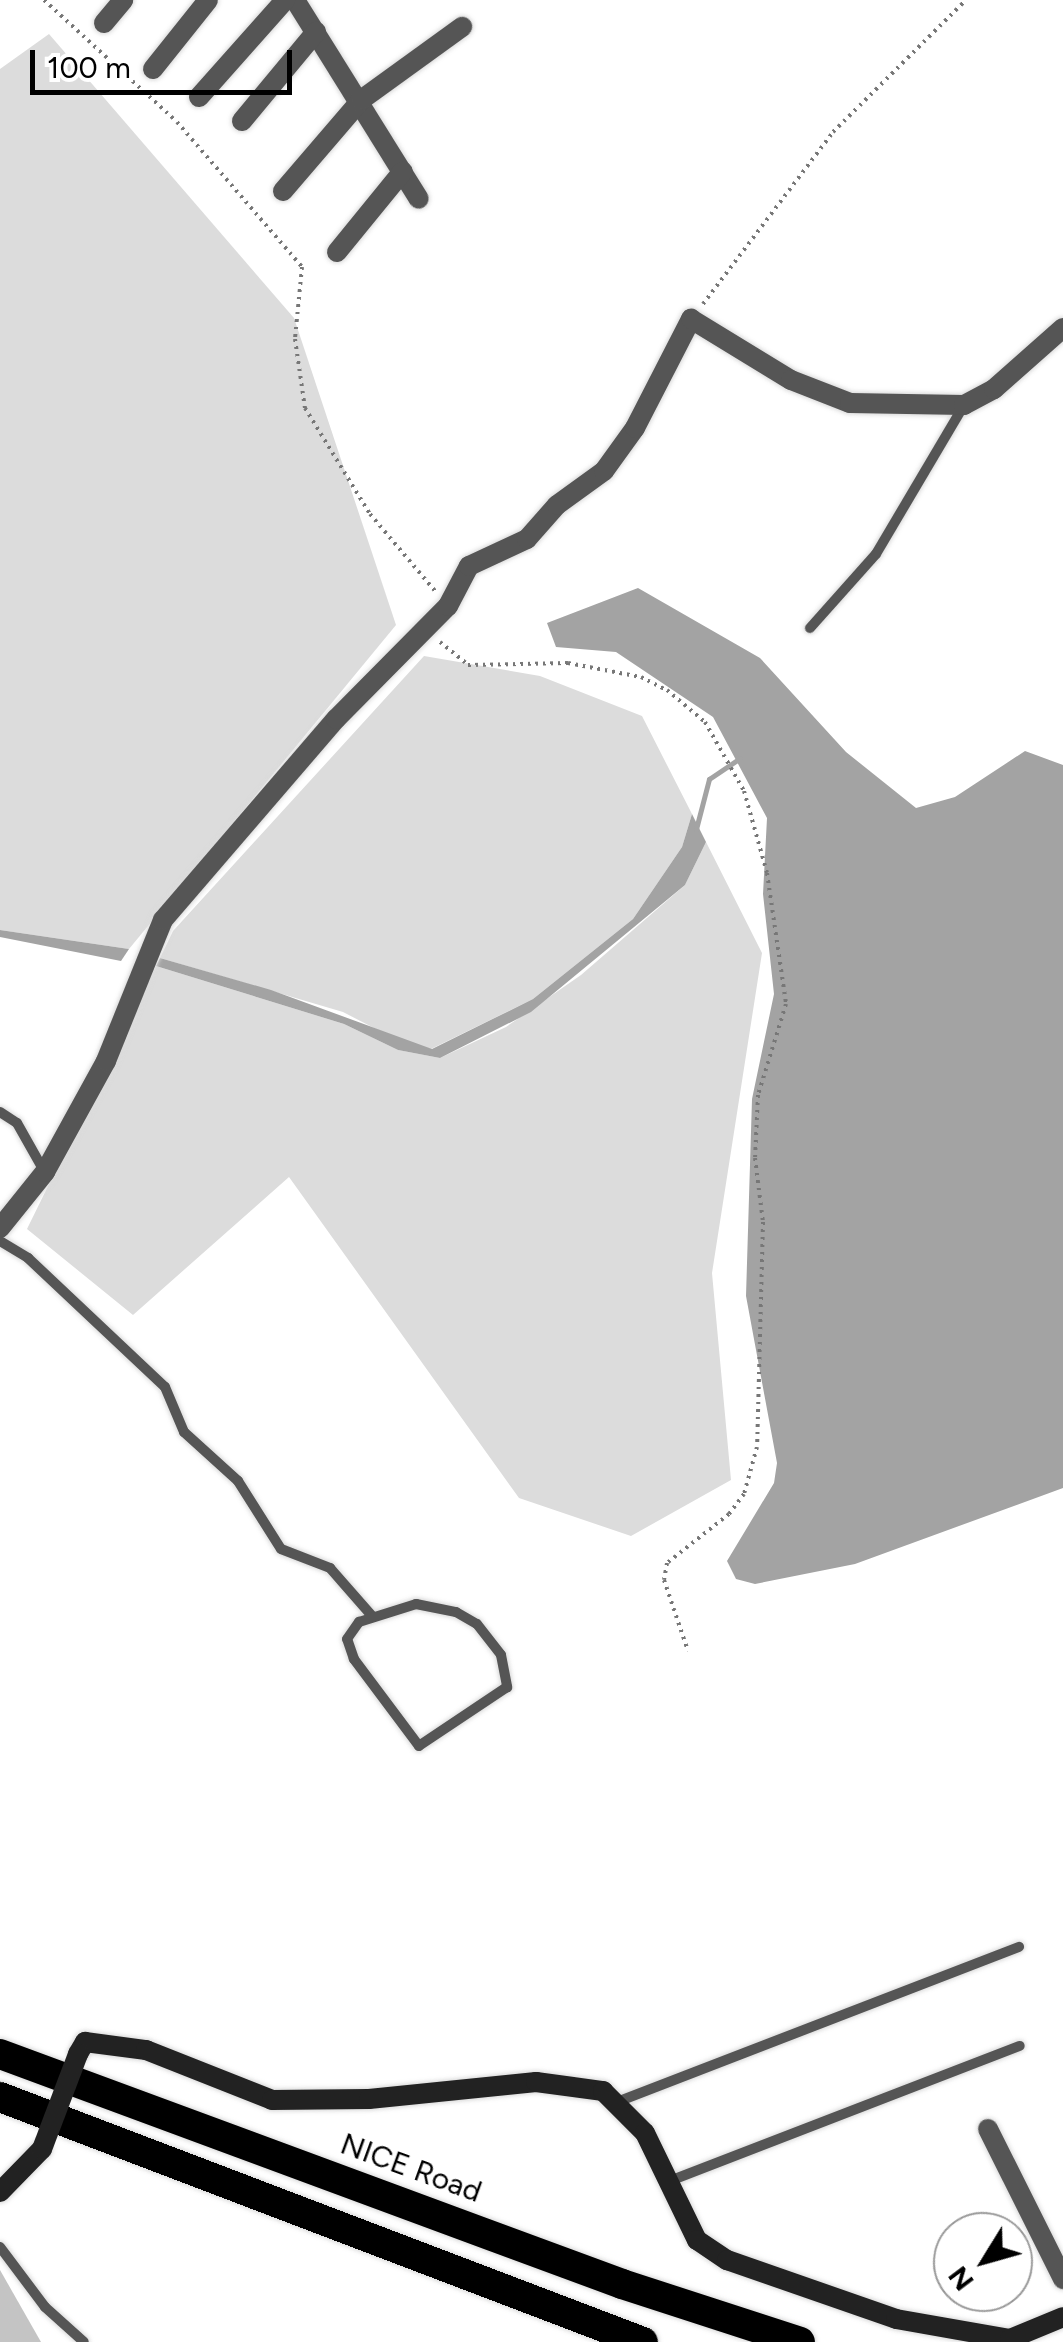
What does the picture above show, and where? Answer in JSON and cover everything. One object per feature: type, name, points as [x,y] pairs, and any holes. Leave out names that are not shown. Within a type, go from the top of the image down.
[{"type":"highway","name":"NICE Road","points":[[0,2054],[622,2284],[800,2342]]},
{"type":"highway","points":[[0,2098],[642,2342]]},
{"type":"street","points":[[104,24],[123,0]]},
{"type":"street","points":[[153,69],[208,0]]},
{"type":"street","points":[[199,97],[285,0]]},
{"type":"street","points":[[295,0],[361,100],[419,199]]},
{"type":"street","points":[[284,191],[361,100],[462,27]]},
{"type":"street","points":[[242,121],[316,32]]},
{"type":"street","points":[[337,252],[403,171]]},
{"type":"street","points":[[0,1228],[45,1172],[106,1061],[164,920],[392,658],[424,637],[448,606],[469,566],[528,539],[557,505],[604,471],[635,428],[691,320],[791,380],[850,404],[964,405],[994,390],[1063,328]]},
{"type":"street","points":[[0,2192],[42,2149],[84,2042],[146,2050],[272,2100],[368,2099],[536,2082],[603,2090],[617,2102],[645,2132],[666,2182],[698,2240],[726,2260],[896,2320],[1010,2339],[1063,2318]]},
{"type":"street","points":[[988,2129],[1063,2279]]},
{"type":"lane","points":[[810,628],[876,554],[964,405]]},
{"type":"lane","points":[[0,1112],[17,1124],[45,1172]]},
{"type":"lane","points":[[0,1241],[28,1258],[166,1387],[184,1432],[238,1481],[268,1536],[280,1549],[330,1568],[372,1616]]},
{"type":"lane","points":[[416,1604],[456,1612],[477,1624],[501,1655],[506,1687],[419,1746],[354,1659],[346,1639],[372,1616],[416,1604]]},
{"type":"lane","points":[[617,2102],[1019,1947]]},
{"type":"lane","points":[[666,2182],[1020,2046]]},
{"type":"lane","points":[[0,2247],[45,2307],[84,2342]]},
{"type":"path","points":[[44,0],[177,122],[302,267],[295,339],[305,408],[370,514],[448,606]]},
{"type":"path","points":[[691,320],[833,132],[966,0]]},
{"type":"path","points":[[424,637],[458,657],[487,667],[568,663],[641,677],[667,690],[705,722],[744,791],[767,874],[786,1004],[758,1095],[755,1158],[763,1222],[757,1447],[744,1494],[729,1514],[667,1563],[664,1580],[688,1652]]},
{"type":"shaded area","points":[[49,34],[294,318],[396,625],[129,949],[0,930],[0,69]]},
{"type":"shaded area","points":[[638,588],[760,658],[846,752],[916,808],[955,797],[1025,751],[1063,765],[1063,1488],[855,1564],[755,1584],[736,1579],[727,1561],[774,1483],[777,1463],[746,1296],[752,1099],[774,994],[763,894],[767,818],[713,717],[616,652],[556,647],[547,623]]},
{"type":"shaded area","points":[[424,656],[540,676],[642,716],[692,814],[682,847],[633,919],[533,999],[431,1049],[403,1043],[343,1012],[160,958],[173,931]]},
{"type":"shaded area","points":[[692,814],[706,842],[685,885],[531,1012],[440,1058],[398,1050],[344,1024],[156,966],[160,958],[271,990],[432,1049],[533,999],[633,919],[682,847]]},
{"type":"shaded area","points":[[706,842],[762,953],[712,1273],[731,1480],[631,1536],[519,1498],[289,1177],[133,1315],[27,1229],[156,966],[344,1024],[398,1050],[440,1058],[506,1027],[581,975],[685,885]]},
{"type":"shaded area","points":[[0,930],[129,949],[121,961],[0,937]]},
{"type":"building","points":[[0,2270],[41,2342],[0,2342]]},
{"type":"waterway","points":[[696,829],[709,779],[740,758]]}]
